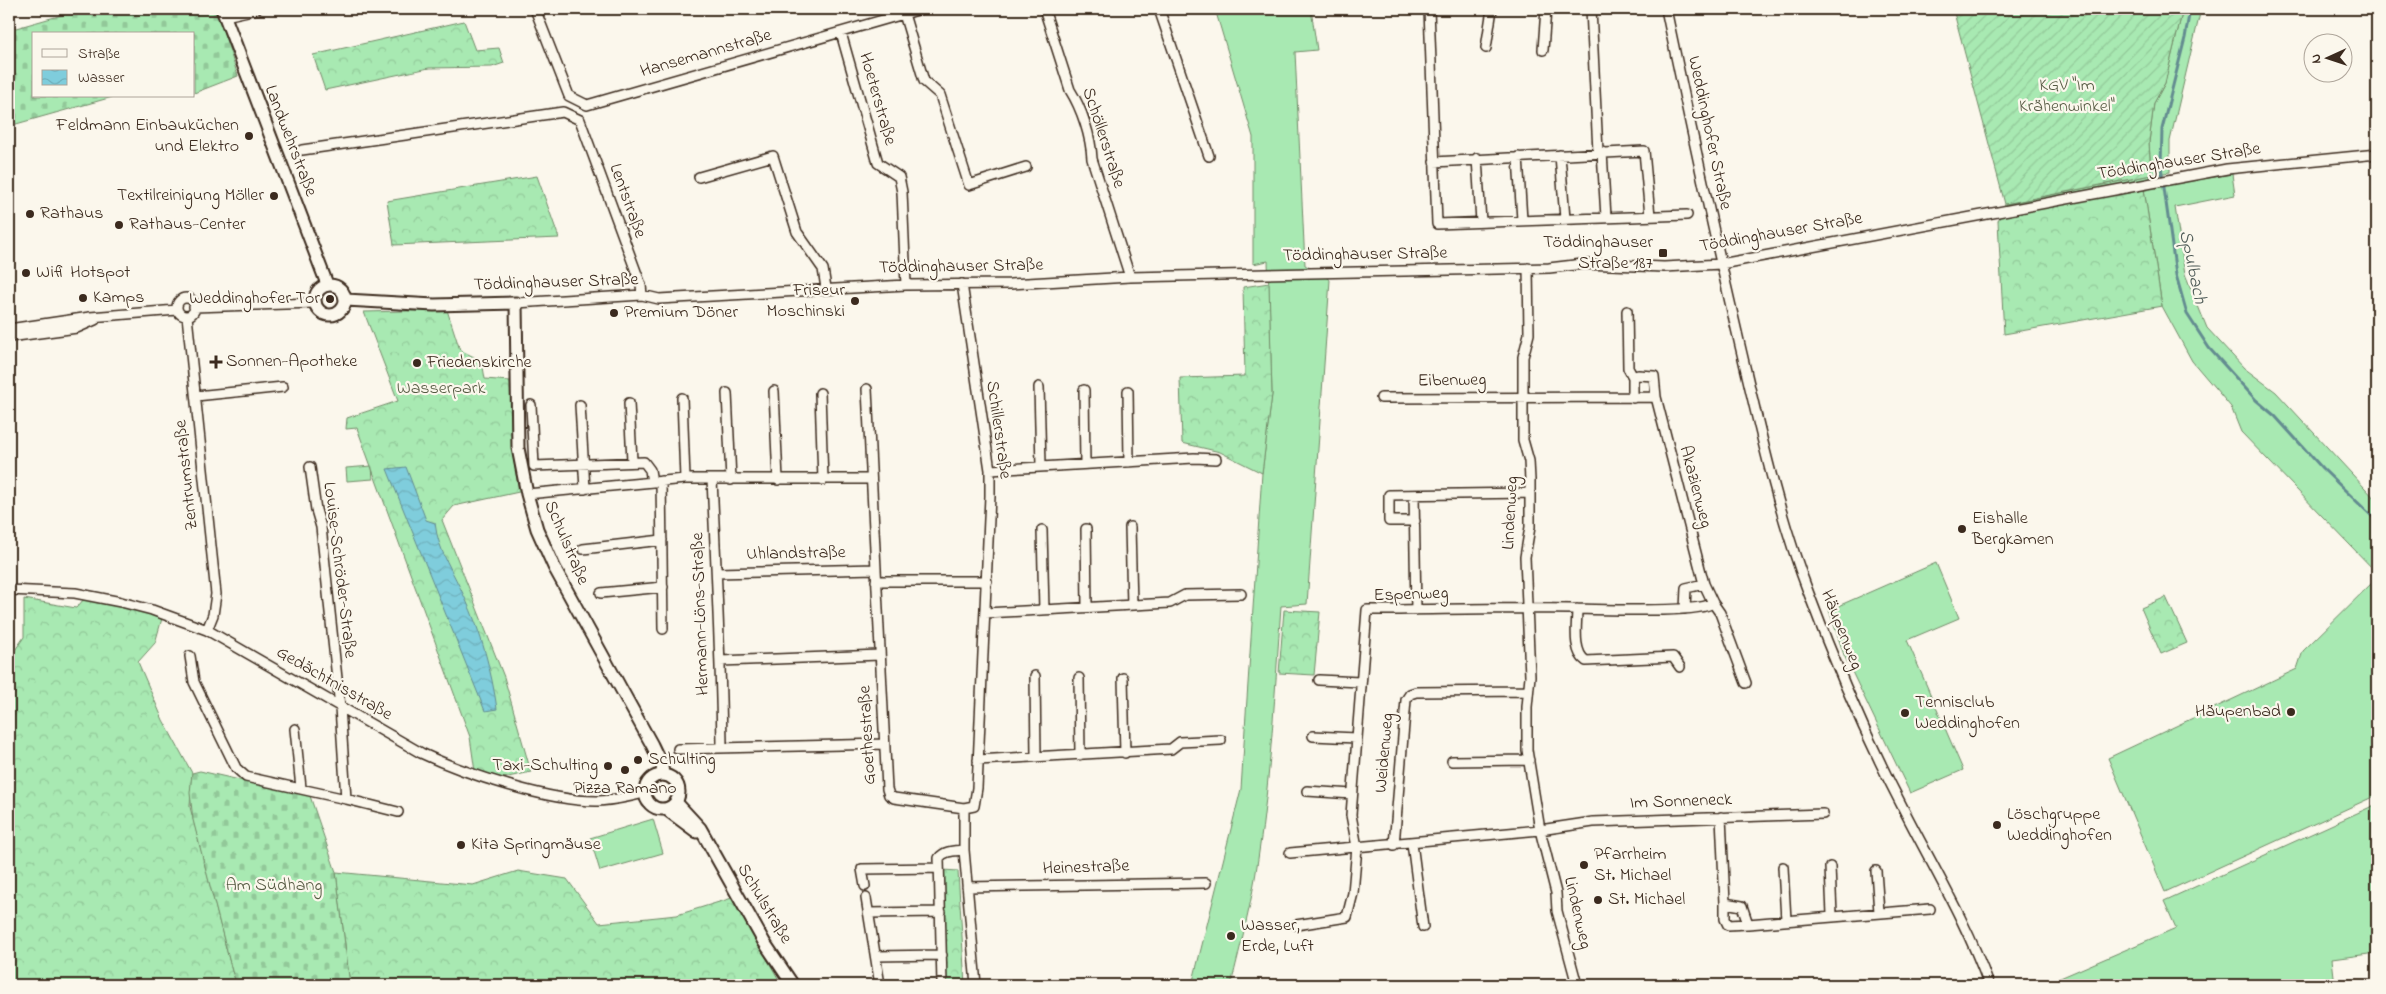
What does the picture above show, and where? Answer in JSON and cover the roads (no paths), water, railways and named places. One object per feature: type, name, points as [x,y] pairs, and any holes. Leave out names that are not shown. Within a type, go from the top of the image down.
[{"type":"main road","name":"Landwehrstraße","points":[[223,12],[327,284]]},
{"type":"main road","points":[[327,284],[338,287],[344,292],[346,300],[340,311],[333,315],[324,314],[315,303],[317,291],[327,284]]},
{"type":"main road","name":"Töddinghauser Straße","points":[[346,300],[434,305],[516,303]]},
{"type":"main road","name":"Schulstraße","points":[[516,303],[516,428],[526,494],[537,529],[554,567],[652,745],[662,766],[663,775]]},
{"type":"main road","points":[[663,775],[676,782],[679,792],[676,802],[666,809],[654,808],[649,804],[644,793],[646,785],[651,778],[663,775]]},
{"type":"main road","name":"Schulstraße","points":[[676,802],[693,819],[764,942],[793,985]]},
{"type":"main road","name":"Schulstraße","points":[[666,809],[706,840]]},
{"type":"street","points":[[223,12],[256,9]]},
{"type":"street","name":"Hansemannstraße","points":[[535,9],[569,96],[586,105],[920,9]]},
{"type":"street","name":"Schöllerstraße","points":[[1046,9],[1045,12],[1070,90],[1076,99],[1091,146],[1092,159],[1130,277]]},
{"type":"street","points":[[1159,9],[1209,156]]},
{"type":"street","points":[[1429,9],[1437,224],[1687,215]]},
{"type":"street","points":[[1486,48],[1492,9]]},
{"type":"street","points":[[1543,50],[1546,9]]},
{"type":"street","points":[[1592,9],[1600,152],[1606,217]]},
{"type":"street","name":"Weddinghofer Straße","points":[[1666,9],[1699,170],[1721,264]]},
{"type":"street","points":[[904,14],[924,81],[940,95],[969,185],[1026,167]]},
{"type":"street","name":"Hoeterstraße","points":[[841,33],[878,163],[898,177],[900,184],[906,285]]},
{"type":"street","name":"Lentstraße","points":[[302,150],[563,112],[580,120],[641,285],[642,295]]},
{"type":"street","points":[[1434,162],[1477,158],[1644,151],[1650,216]]},
{"type":"street","name":"Töddinghauser Straße","points":[[516,303],[642,295],[658,299],[731,296],[826,288],[1018,284],[1130,277],[1549,268],[1583,264],[1664,267],[1721,264],[2227,169],[2377,154]]},
{"type":"street","points":[[1560,155],[1565,219]]},
{"type":"street","points":[[699,177],[773,156],[796,232],[823,269],[826,288]]},
{"type":"street","points":[[1518,157],[1522,220]]},
{"type":"street","points":[[1477,158],[1481,222]]},
{"type":"street","name":"Häupenweg","points":[[1721,264],[1778,503],[1808,591],[1834,659],[1861,720],[1903,808],[1954,902],[1989,985]]},
{"type":"street","name":"Lindenweg","points":[[1528,268],[1529,334],[1523,357],[1524,440],[1529,461],[1530,493],[1530,527],[1525,557],[1530,646],[1528,760],[1540,830],[1556,893],[1556,911],[1577,985]]},
{"type":"street","name":"Schillerstraße","points":[[962,284],[990,470],[987,580],[976,802],[974,806],[964,808]]},
{"type":"street","points":[[185,299],[190,300],[194,307],[193,313],[187,316],[182,316],[177,310],[178,304],[185,299]]},
{"type":"street","points":[[194,307],[315,303]]},
{"type":"street","points":[[9,329],[177,310]]},
{"type":"street","points":[[1627,312],[1628,368],[1633,377],[1633,398]]},
{"type":"street","name":"Zentrumstraße","points":[[187,316],[216,594],[207,630]]},
{"type":"street","points":[[9,337],[77,328],[105,317]]},
{"type":"street","name":"Akazienweg","points":[[1633,377],[1638,375],[1654,376],[1656,397],[1704,584],[1713,604],[1720,613],[1746,683]]},
{"type":"street","points":[[1039,387],[1041,466]]},
{"type":"street","points":[[196,396],[283,388]]},
{"type":"street","name":"Goethestraße","points":[[867,389],[884,744],[889,796],[964,808]]},
{"type":"street","points":[[1084,390],[1085,464]]},
{"type":"street","points":[[774,391],[778,480]]},
{"type":"street","points":[[1128,391],[1129,462]]},
{"type":"street","points":[[727,393],[731,480]]},
{"type":"street","points":[[820,393],[823,480]]},
{"type":"street","points":[[1523,397],[1656,397]]},
{"type":"street","name":"Eibenweg","points":[[1381,398],[1523,397]]},
{"type":"street","points":[[682,398],[686,479]]},
{"type":"street","points":[[629,403],[632,461]]},
{"type":"street","points":[[531,405],[534,466],[632,461],[644,462],[650,470],[656,481],[662,540],[663,629]]},
{"type":"street","points":[[580,405],[585,489]]},
{"type":"street","points":[[990,470],[1194,458],[1216,459]]},
{"type":"street","name":"Louise-Schröder-Straße","points":[[310,467],[316,510],[322,527],[340,707]]},
{"type":"street","points":[[526,494],[686,479],[823,480],[870,478]]},
{"type":"street","name":"Hermann-Löns-Straße","points":[[712,479],[717,573],[722,748]]},
{"type":"street","points":[[1415,521],[1389,521],[1388,495],[1530,493]]},
{"type":"street","points":[[1414,494],[1416,610]]},
{"type":"street","points":[[1130,527],[1132,605]]},
{"type":"street","points":[[1086,528],[1088,607]]},
{"type":"street","points":[[1042,530],[1044,610]]},
{"type":"street","points":[[583,549],[662,540]]},
{"type":"street","name":"Uhlandstraße","points":[[717,573],[875,569]]},
{"type":"street","points":[[876,581],[987,580]]},
{"type":"street","points":[[1685,609],[1686,588],[1704,584]]},
{"type":"street","points":[[601,594],[663,587]]},
{"type":"street","name":"Gedächtnisstraße","points":[[9,590],[75,594],[121,602],[152,610],[207,630],[433,759],[495,780],[559,797],[586,800],[616,799],[644,793]]},
{"type":"street","points":[[985,613],[1170,603],[1185,594],[1242,594]]},
{"type":"street","points":[[1527,609],[1685,609],[1702,608],[1713,604]]},
{"type":"street","name":"Espenweg","points":[[1296,925],[1347,917],[1354,893],[1357,847],[1351,815],[1367,610],[1527,609]]},
{"type":"street","points":[[1577,609],[1578,650],[1581,657],[1586,661],[1673,657],[1680,668]]},
{"type":"street","points":[[720,661],[880,655]]},
{"type":"street","points":[[190,656],[194,682],[236,768],[246,777],[301,788],[398,812]]},
{"type":"street","points":[[1035,676],[1036,757]]},
{"type":"street","points":[[1079,678],[1080,755]]},
{"type":"street","points":[[1123,678],[1124,753]]},
{"type":"street","points":[[1319,680],[1360,682]]},
{"type":"street","name":"Weidenweg","points":[[1394,844],[1406,700],[1410,694],[1416,692],[1528,691]]},
{"type":"street","points":[[340,707],[346,799]]},
{"type":"street","points":[[295,729],[301,788]]},
{"type":"street","points":[[1313,736],[1356,738]]},
{"type":"street","points":[[978,760],[1124,753],[1171,749],[1180,742],[1221,740]]},
{"type":"street","points":[[678,749],[884,744]]},
{"type":"street","points":[[1452,761],[1528,760]]},
{"type":"street","points":[[1307,791],[1352,794]]},
{"type":"street","points":[[964,808],[964,850],[976,985]]},
{"type":"street","name":"Im Sonneneck","points":[[1540,830],[1593,822],[1823,814]]},
{"type":"street","points":[[1721,817],[1725,919],[1728,925],[1832,915],[1930,909]]},
{"type":"street","points":[[1290,854],[1540,830]]},
{"type":"street","points":[[1412,843],[1423,927]]},
{"type":"street","points":[[942,985],[939,858],[943,853],[964,850]]},
{"type":"street","points":[[1783,867],[1786,920]]},
{"type":"street","points":[[1830,867],[1832,915]]},
{"type":"street","points":[[865,886],[862,869],[939,868]]},
{"type":"street","points":[[1876,871],[1879,912]]},
{"type":"street","name":"Heinestraße","points":[[967,888],[1206,882]]},
{"type":"street","points":[[866,898],[880,985]]},
{"type":"street","points":[[1725,903],[1742,906],[1748,924]]},
{"type":"street","points":[[868,913],[941,912]]},
{"type":"street","points":[[876,956],[942,955]]},
{"type":"water","points":[[406,467],[426,520],[435,523],[439,543],[476,624],[489,667],[497,709],[485,711],[387,469]]},
{"type":"waterway","name":"Spulbach","points":[[2190,9],[2185,38],[2162,129],[2161,166],[2176,275],[2187,314],[2209,348],[2256,400],[2275,416],[2322,468],[2377,521]]},
{"type":"place","name":"Feldmann Einbauküchen und Elektro","points":[[249,136]]},
{"type":"place","name":"Textilreinigung Möller","points":[[274,196]]},
{"type":"place","name":"Rathaus","points":[[30,214]]},
{"type":"place","name":"Rathaus-Center","points":[[119,225]]},
{"type":"place","name":"Töddinghauser Straße 187","points":[[1663,253]]},
{"type":"place","name":"Wifi Hotspot","points":[[26,273]]},
{"type":"place","name":"Kamps","points":[[83,298]]},
{"type":"place","name":"Weddinghofer Tor","points":[[330,299]]},
{"type":"place","name":"Friseur Moschinski","points":[[855,301]]},
{"type":"place","name":"Premium Döner","points":[[614,313]]},
{"type":"place","name":"Sonnen-Apotheke","points":[[216,362]]},
{"type":"place","name":"Friedenskirche","points":[[417,363]]},
{"type":"place","name":"Eishalle Bergkamen","points":[[1962,529]]},
{"type":"place","name":"Häupenbad","points":[[2291,712]]},
{"type":"place","name":"Tennisclub Weddinghofen","points":[[1905,713]]},
{"type":"place","name":"Schulting","points":[[638,760]]},
{"type":"place","name":"Taxi-Schulting","points":[[608,766]]},
{"type":"place","name":"Pizza Ramano","points":[[625,770]]},
{"type":"place","name":"Löschgruppe Weddinghofen","points":[[1997,825]]},
{"type":"place","name":"Kita Springmäuse","points":[[461,845]]},
{"type":"place","name":"Pfarrheim St. Michael","points":[[1584,865]]},
{"type":"place","name":"St. Michael","points":[[1598,900]]},
{"type":"place","name":"Wasser, Erde, Luft","points":[[1231,936]]},
{"type":"park label","name":"KGV \"Im Krähenwinkel\"","points":[[2067,96]]},
{"type":"park label","name":"Wasserpark","points":[[441,389]]},
{"type":"park label","name":"Am Südhang","points":[[274,886]]}]
